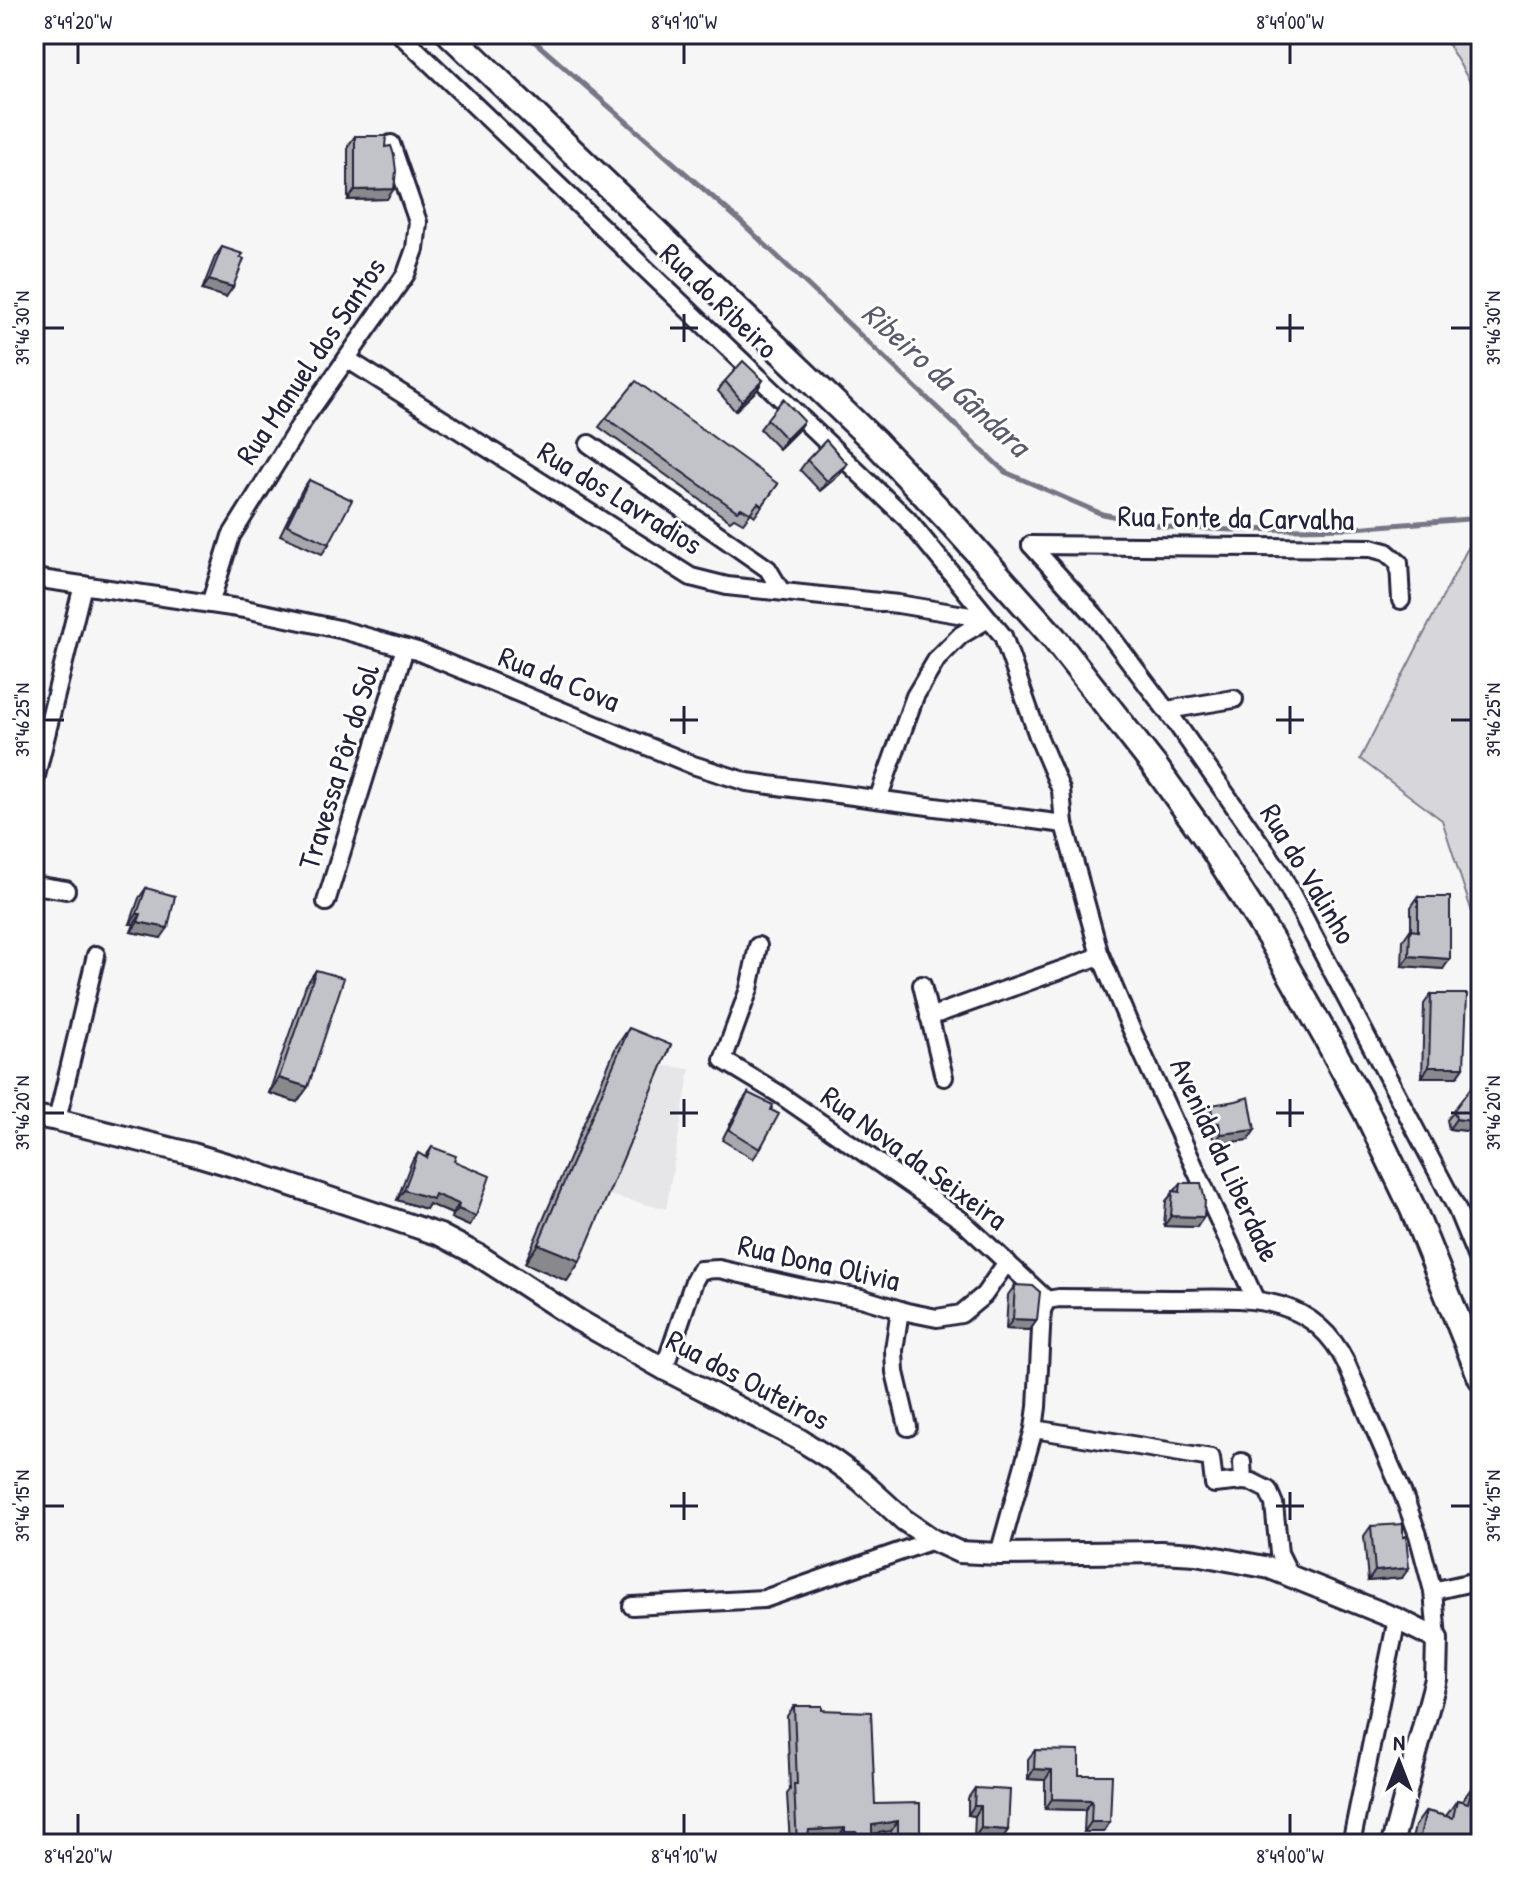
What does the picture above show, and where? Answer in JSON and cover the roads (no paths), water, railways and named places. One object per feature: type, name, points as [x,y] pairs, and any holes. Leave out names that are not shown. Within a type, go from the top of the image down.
[{"type":"main road","points":[[450,34],[875,442],[1054,638],[1122,723],[1204,835],[1270,938],[1327,1039],[1413,1209],[1481,1378]]},
{"type":"street","name":"Rua do Ribeiro","points":[[400,34],[907,519],[1003,636],[1038,736],[1061,790],[1064,824]]},
{"type":"street","name":"Rua Manuel dos Santos","points":[[210,604],[231,536],[300,425],[406,274],[415,249],[418,222],[391,144]]},
{"type":"street","name":"Rua dos Lavradios","points":[[347,359],[691,577],[727,586],[898,604],[988,619]]},
{"type":"street","points":[[589,444],[768,569],[781,591]]},
{"type":"street","name":"Rua Fonte da Carvalha","points":[[1031,545],[1371,548],[1386,552],[1399,563],[1401,600]]},
{"type":"street","name":"Rua do Valinho","points":[[1031,545],[1097,618],[1167,710],[1279,870],[1456,1207],[1481,1268]]},
{"type":"street","name":"Rua da Cova","points":[[34,578],[245,609],[339,629],[417,651],[693,765],[747,782],[1064,824]]},
{"type":"street","points":[[34,784],[83,585]]},
{"type":"street","points":[[878,799],[915,696],[937,659],[961,635],[988,619]]},
{"type":"street","name":"Travessa Pôr do Sol","points":[[326,902],[405,648]]},
{"type":"street","points":[[1167,710],[1234,699]]},
{"type":"street","name":"Avenida da Liberdade","points":[[1064,824],[1100,956],[1255,1299],[1308,1318],[1325,1331],[1341,1353],[1418,1535],[1433,1591],[1436,1679],[1392,1844]]},
{"type":"street","points":[[34,885],[66,890]]},
{"type":"street","name":"Rua Nova da Seixeira","points":[[758,946],[749,989],[723,1060],[779,1094],[961,1220],[1047,1300]]},
{"type":"street","points":[[57,1120],[96,955]]},
{"type":"street","points":[[929,1017],[1100,956]]},
{"type":"street","points":[[922,985],[944,1077]]},
{"type":"street","name":"Rua dos Outeiros","points":[[34,1116],[193,1154],[440,1235],[664,1369],[797,1438],[860,1480],[904,1520],[933,1540],[959,1552],[1196,1554],[1270,1568],[1290,1575],[1437,1639]]},
{"type":"street","name":"Rua Dona Olivia","points":[[664,1369],[700,1270],[719,1269],[861,1298],[937,1318],[961,1314],[984,1295],[1007,1262]]},
{"type":"street","points":[[999,1554],[1034,1429],[1042,1310],[1047,1300],[1255,1299]]},
{"type":"street","points":[[900,1310],[894,1350],[895,1372],[908,1427]]},
{"type":"street","points":[[1034,1429],[1211,1458],[1214,1484],[1243,1481],[1268,1490],[1274,1504],[1279,1553],[1290,1575]]},
{"type":"street","points":[[1242,1462],[1243,1481]]},
{"type":"street","points":[[632,1606],[764,1599],[933,1540]]},
{"type":"street","points":[[1433,1591],[1481,1580]]},
{"type":"street","points":[[1351,1844],[1397,1619]]},
{"type":"waterway","name":"Ribeiro da Gândara","points":[[526,34],[739,220],[1005,472],[1102,514],[1167,527],[1232,530],[1354,528],[1481,518]]}]
